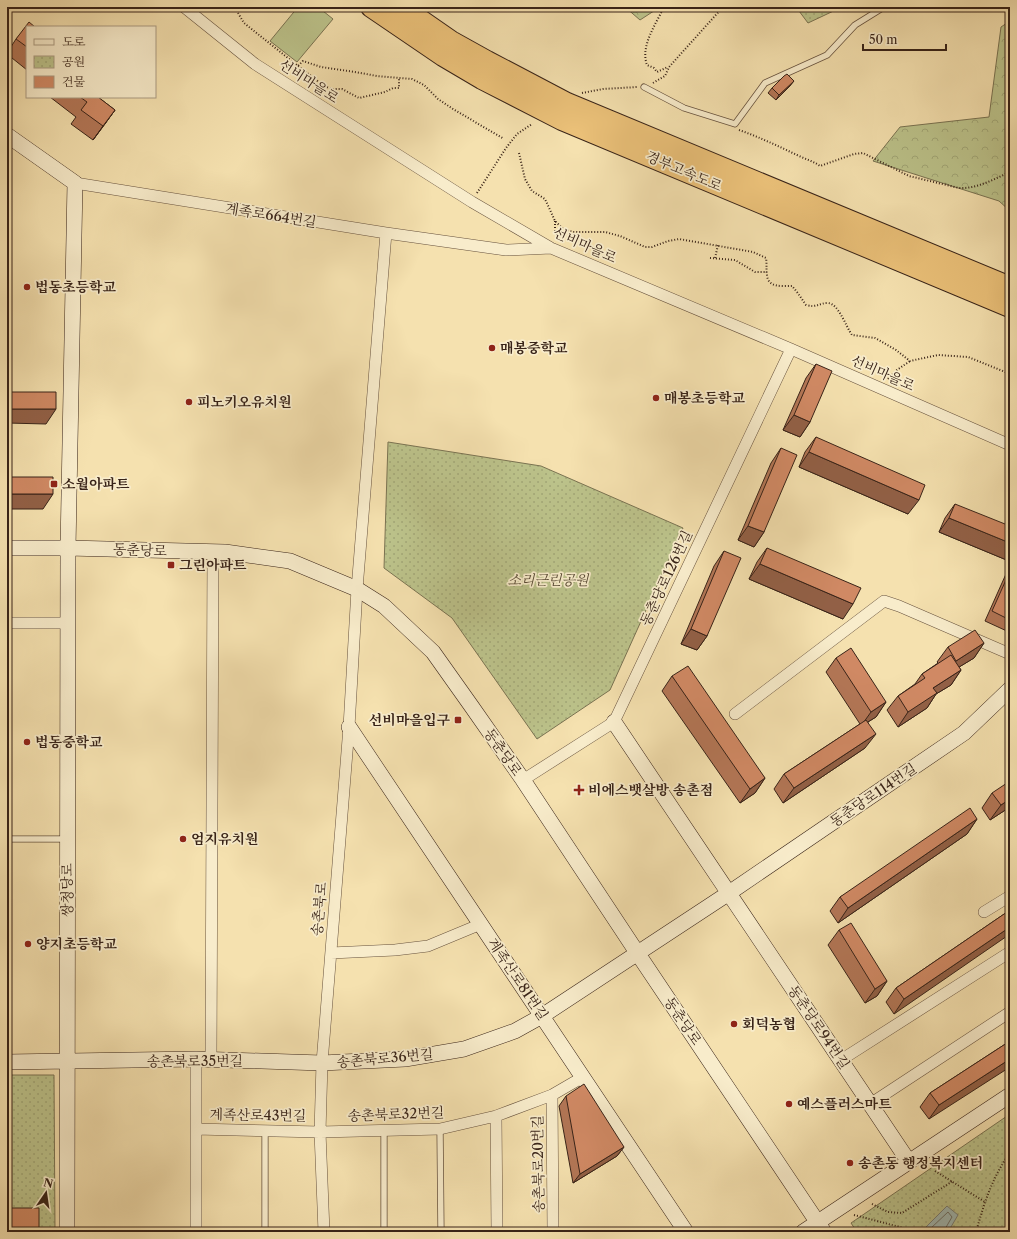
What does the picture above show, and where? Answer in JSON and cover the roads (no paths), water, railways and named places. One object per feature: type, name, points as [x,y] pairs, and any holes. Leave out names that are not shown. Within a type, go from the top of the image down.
[{"type":"highway","name":"경부고속도로","points":[[371,7],[412,36],[482,79],[562,120],[1010,307]]},
{"type":"highway","name":"경부고속도로","points":[[402,7],[451,41],[524,82],[567,103],[1010,287]]},
{"type":"main road","name":"계족로664번길","points":[[7,135],[76,183]]},
{"type":"main road","name":"쌍청당로","points":[[67,1232],[68,548],[76,183]]},
{"type":"main road","name":"동춘당로","points":[[7,548],[225,552],[290,561],[357,589],[384,606],[433,652],[523,780],[821,1227]]},
{"type":"main road","name":"동춘당로114번길","points":[[638,954],[964,733],[1010,689]]},
{"type":"main road","points":[[614,722],[729,893]]},
{"type":"main road","name":"계족산로81번길","points":[[349,727],[583,1077],[683,1231]]},
{"type":"main road","name":"동춘당로94번길","points":[[729,893],[909,1162]]},
{"type":"main road","name":"송촌북로36번길","points":[[322,1063],[405,1059],[464,1049],[515,1031],[542,1016],[638,954]]},
{"type":"main road","name":"송촌북로35번길","points":[[7,1062],[204,1060],[322,1063]]},
{"type":"main road","points":[[803,1232],[821,1227],[837,1209],[909,1162],[1008,1101]]},
{"type":"street","name":"선비마을로","points":[[184,7],[255,64],[472,202],[551,248],[791,350],[1010,446]]},
{"type":"street","name":"계족로664번길","points":[[76,183],[386,233],[506,250],[551,248]]},
{"type":"street","name":"송촌북로","points":[[324,1232],[320,1132],[322,1063],[349,727],[357,589],[386,233]]},
{"type":"street","name":"동춘당로126번길","points":[[614,722],[791,350]]},
{"type":"street","name":"계족산로43번길","points":[[196,1232],[196,1129],[204,1060],[213,552]]},
{"type":"street","points":[[735,714],[884,601],[899,606],[1010,654]]},
{"type":"street","points":[[7,622],[68,623]]},
{"type":"street","points":[[523,780],[614,722]]},
{"type":"street","points":[[984,912],[1010,896]]},
{"type":"street","points":[[331,953],[395,950],[428,946],[481,924]]},
{"type":"street","points":[[841,1060],[1010,952]]},
{"type":"street","points":[[870,1104],[1010,1012]]},
{"type":"street","name":"송촌북로32번길","points":[[320,1132],[440,1129],[496,1116],[552,1095],[583,1077]]},
{"type":"street","name":"송촌북로20번길","points":[[552,1095],[553,1232]]},
{"type":"street","points":[[496,1116],[497,1232]]},
{"type":"street","name":"계족산로43번길","points":[[196,1129],[320,1132]]},
{"type":"lane","points":[[644,87],[684,108],[735,124],[765,83],[827,55],[855,25],[884,7]]},
{"type":"lane","points":[[7,839],[68,839]]},
{"type":"lane","points":[[440,1129],[441,1232]]},
{"type":"lane","points":[[265,1131],[265,1232]]},
{"type":"lane","points":[[384,1131],[384,1232]]},
{"type":"water","points":[[947,1206],[958,1215],[948,1232],[927,1232],[926,1227]]},
{"type":"place","name":"법동초등학교","points":[[27,287]]},
{"type":"place","name":"매봉중학교","points":[[492,348]]},
{"type":"place","name":"매봉초등학교","points":[[656,398]]},
{"type":"place","name":"피노키오유치원","points":[[189,402]]},
{"type":"place","name":"소월아파트","points":[[54,484]]},
{"type":"place","name":"그린아파트","points":[[171,565]]},
{"type":"place","name":"선비마을입구","points":[[458,720]]},
{"type":"place","name":"법동중학교","points":[[27,742]]},
{"type":"place","name":"비에스뱃살방 송촌점","points":[[579,790]]},
{"type":"place","name":"엄지유치원","points":[[183,839]]},
{"type":"place","name":"양지초등학교","points":[[28,944]]},
{"type":"place","name":"회덕농협","points":[[734,1024]]},
{"type":"place","name":"예스플러스마트","points":[[789,1104]]},
{"type":"place","name":"송촌동 행정복지센터","points":[[850,1163]]},
{"type":"park label","name":"소리근린공원","points":[[548,580]]}]
